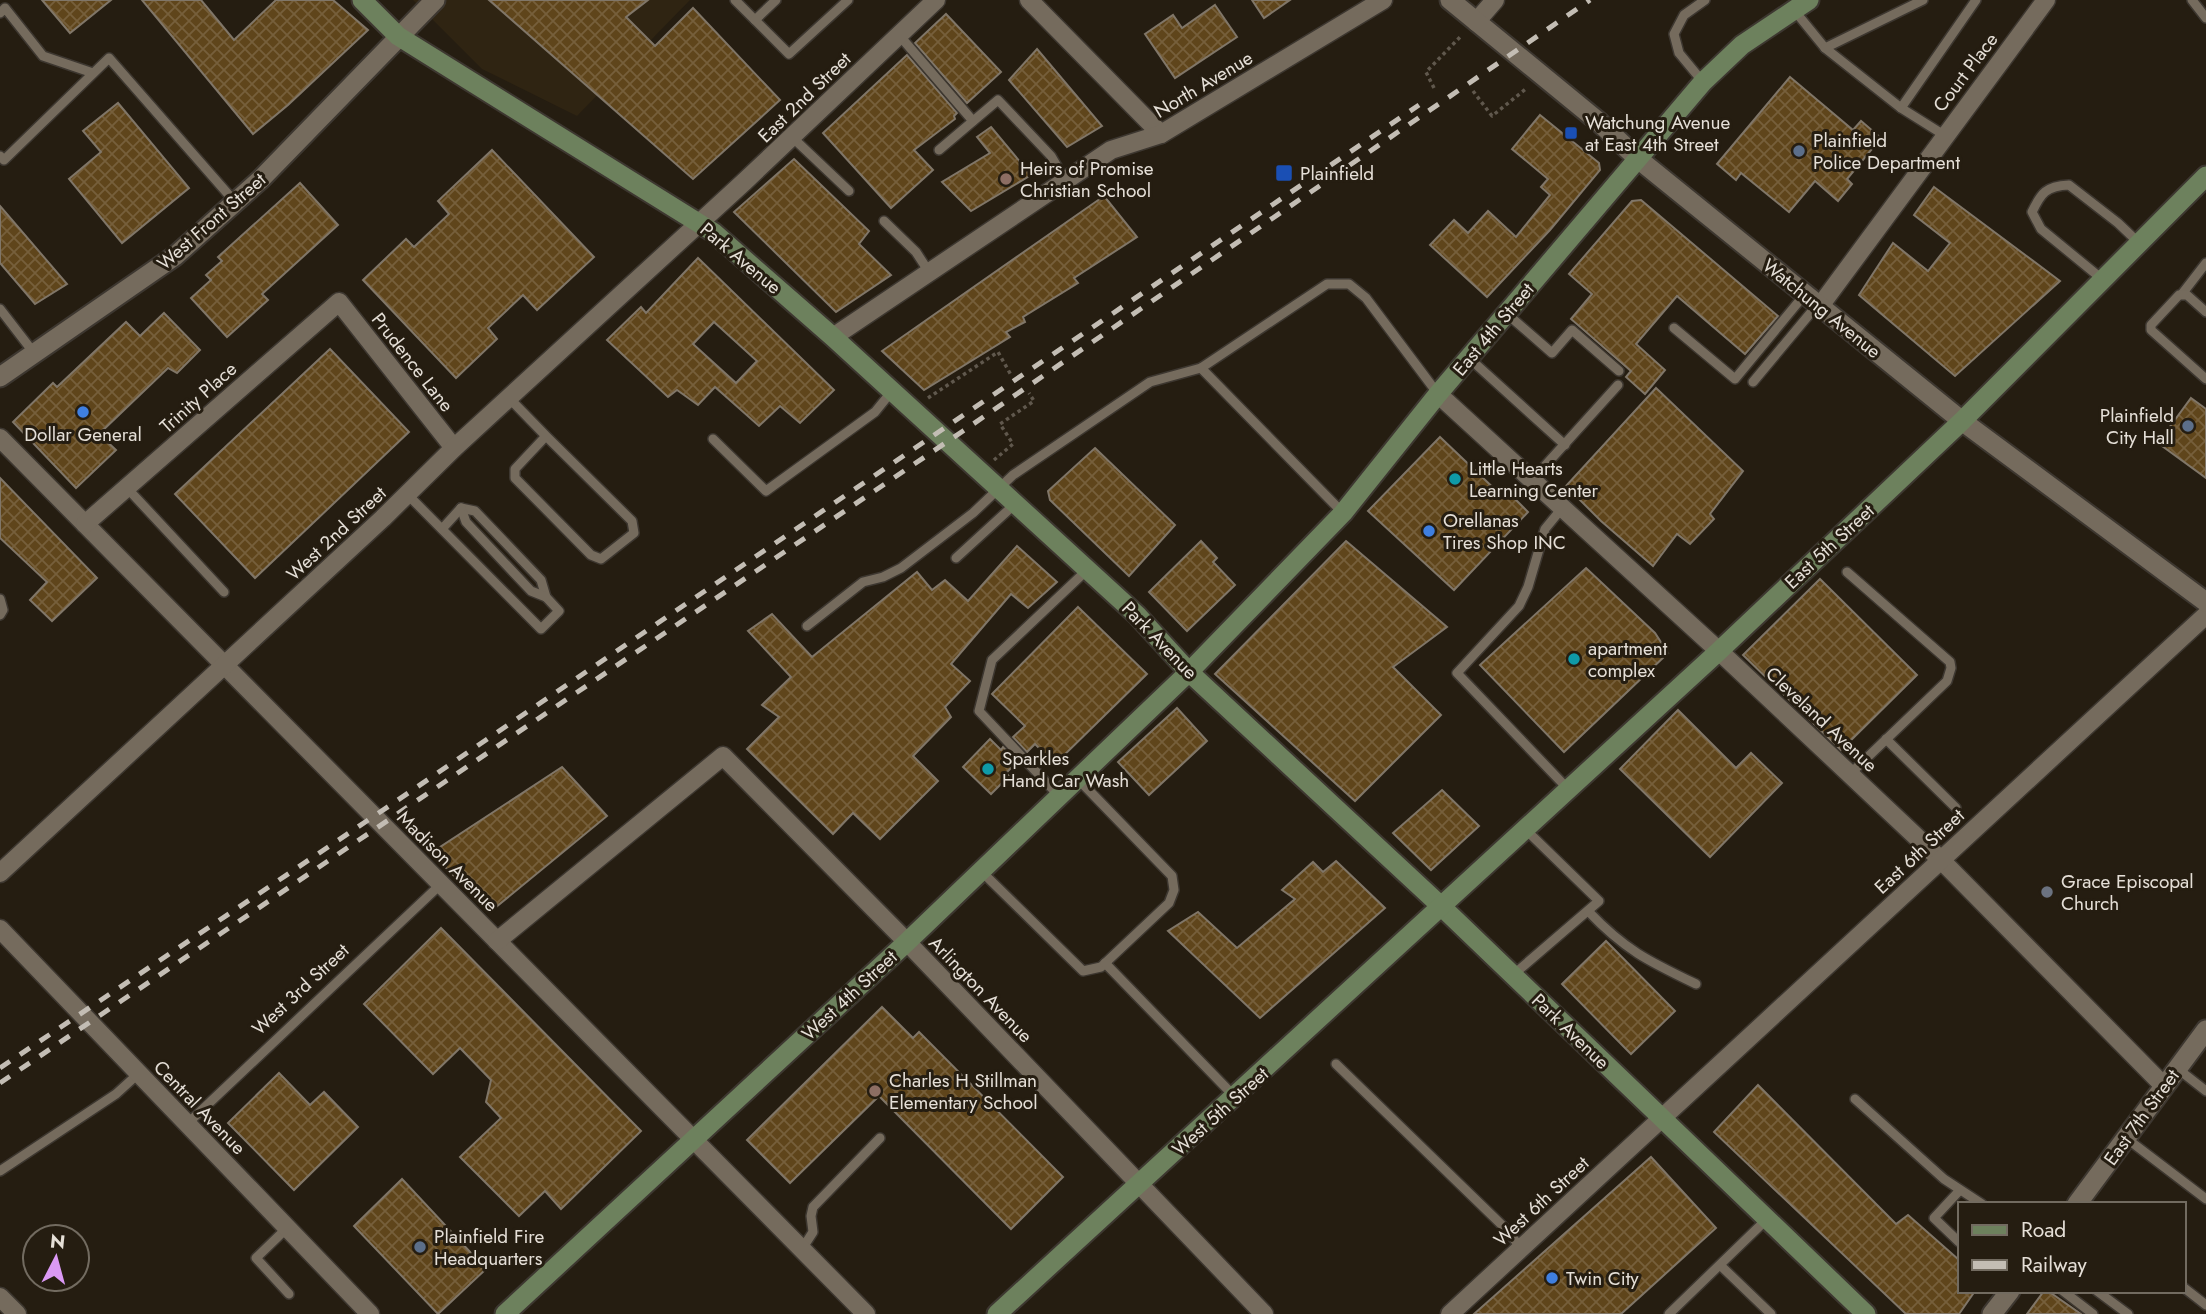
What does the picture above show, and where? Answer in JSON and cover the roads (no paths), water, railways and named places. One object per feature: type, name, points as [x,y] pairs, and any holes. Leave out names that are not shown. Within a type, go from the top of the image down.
[{"type":"main road","name":"Park Avenue","points":[[362,0],[398,36],[713,232],[833,337],[1137,615],[1189,672],[1442,906],[1866,1314]]},
{"type":"main road","name":"East 4th Street","points":[[1189,672],[1343,513],[1438,394],[1703,82],[1742,45],[1801,5]]},
{"type":"main road","name":"East 5th Street","points":[[1442,906],[1719,651],[1962,421],[2206,176]]},
{"type":"main road","name":"West 4th Street","points":[[505,1314],[907,942],[1189,672]]},
{"type":"main road","name":"West 5th Street","points":[[997,1314],[1442,906]]},
{"type":"street","name":"West Front Street","points":[[0,377],[175,256],[261,179],[435,0]]},
{"type":"street","name":"East 2nd Street","points":[[700,223],[936,0]]},
{"type":"street","points":[[1028,0],[1161,134]]},
{"type":"street","name":"North Avenue","points":[[833,337],[1111,150],[1161,134],[1384,0]]},
{"type":"street","name":"Watchung Avenue","points":[[1450,0],[1599,122],[1637,158],[1962,421],[2206,602]]},
{"type":"street","points":[[1476,22],[1495,0]]},
{"type":"street","name":"Court Place","points":[[1815,301],[2046,0]]},
{"type":"street","name":"West 2nd Street","points":[[0,873],[225,666],[454,448],[700,223]]},
{"type":"street","name":"Prudence Lane","points":[[339,302],[454,448]]},
{"type":"street","name":"Trinity Place","points":[[85,524],[339,302]]},
{"type":"street","name":"Cleveland Avenue","points":[[1438,394],[1563,506],[1941,860],[2164,1086]]},
{"type":"street","name":"Madison Avenue","points":[[0,438],[866,1314]]},
{"type":"street","name":"East 6th Street","points":[[1661,1118],[2206,615]]},
{"type":"street","name":"Arlington Avenue","points":[[497,941],[723,756],[907,942],[1264,1314]]},
{"type":"street","name":"Central Avenue","points":[[0,929],[370,1314]]},
{"type":"street","name":"East 7th Street","points":[[2078,1202],[2206,1030]]},
{"type":"street","name":"West 6th Street","points":[[1450,1314],[1661,1118]]},
{"type":"street","points":[[1992,1314],[2008,1293]]},
{"type":"street","points":[[1,1300],[17,1314]]},
{"type":"lane","points":[[735,0],[789,54],[848,0]]},
{"type":"lane","points":[[755,20],[776,0]]},
{"type":"lane","points":[[1703,82],[1679,53],[1674,34],[1684,15],[1705,0]]},
{"type":"lane","points":[[1825,48],[1923,0]]},
{"type":"lane","points":[[1901,108],[1976,0]]},
{"type":"lane","points":[[2192,0],[2206,18]]},
{"type":"lane","points":[[1801,5],[1825,48],[1901,108],[1944,135]]},
{"type":"lane","points":[[5,7],[43,56],[93,73]]},
{"type":"lane","points":[[899,35],[973,121]]},
{"type":"lane","points":[[0,156],[4,160],[110,58],[235,202]]},
{"type":"lane","points":[[939,150],[998,100],[1051,156],[1065,180]]},
{"type":"lane","points":[[792,136],[849,191]]},
{"type":"lane","points":[[2102,279],[2041,229],[2032,212],[2041,193],[2057,185],[2069,185],[2118,223],[2138,243]]},
{"type":"lane","points":[[884,221],[916,252],[929,272]]},
{"type":"lane","points":[[2206,263],[2182,294],[2151,326],[2151,330],[2206,379]]},
{"type":"lane","points":[[807,625],[863,582],[883,577],[901,568],[962,522],[1013,475],[1150,382],[1201,368],[1327,284],[1349,284],[1366,298],[1438,394]]},
{"type":"lane","points":[[2182,294],[2206,312]]},
{"type":"lane","points":[[1674,328],[1735,379],[1815,301]]},
{"type":"lane","points":[[1754,382],[1815,301]]},
{"type":"lane","points":[[0,309],[34,353]]},
{"type":"lane","points":[[1506,313],[1552,353],[1572,330],[1619,371]]},
{"type":"lane","points":[[1469,358],[1564,445]]},
{"type":"lane","points":[[1201,368],[1343,513]]},
{"type":"lane","points":[[1533,479],[1618,385]]},
{"type":"lane","points":[[713,439],[766,491],[875,412],[892,391]]},
{"type":"lane","points":[[509,398],[632,522],[635,533],[601,559],[591,555],[515,478],[515,469],[546,436]]},
{"type":"lane","points":[[127,488],[224,592]]},
{"type":"lane","points":[[407,494],[541,629],[559,611],[546,597],[531,591],[466,522],[461,509]]},
{"type":"lane","points":[[956,558],[1015,504]]},
{"type":"lane","points":[[1563,506],[1545,529],[1528,587],[1519,606],[1457,673],[1568,789]]},
{"type":"lane","points":[[442,529],[461,509]]},
{"type":"lane","points":[[461,509],[475,511],[541,580],[546,597]]},
{"type":"lane","points":[[1059,796],[979,711],[992,660],[1087,570]]},
{"type":"lane","points":[[1847,572],[1950,662],[1951,668],[1947,681],[1850,774]]},
{"type":"lane","points":[[0,599],[3,610],[0,615]]},
{"type":"lane","points":[[1886,739],[1956,808]]},
{"type":"lane","points":[[981,871],[1083,971],[1093,970],[1105,963],[1169,903],[1174,890],[1172,876],[1077,778]]},
{"type":"lane","points":[[1513,975],[1599,901],[1525,829]]},
{"type":"lane","name":"West 3rd Street","points":[[187,1124],[441,884]]},
{"type":"lane","points":[[1588,911],[1628,949],[1665,971],[1696,984]]},
{"type":"lane","points":[[1105,963],[1235,1097]]},
{"type":"lane","points":[[1336,1064],[1506,1229],[1521,1248]]},
{"type":"lane","points":[[2176,1068],[2206,1090]]},
{"type":"lane","points":[[0,1171],[116,1094],[138,1074]]},
{"type":"lane","points":[[1855,1099],[1944,1179],[1979,1202]]},
{"type":"lane","points":[[2126,1138],[2206,1199]]},
{"type":"lane","points":[[802,1250],[813,1232],[813,1207],[880,1139]]},
{"type":"lane","points":[[1958,1241],[1934,1218],[1960,1190]]},
{"type":"lane","points":[[1669,1314],[1767,1219]]},
{"type":"lane","points":[[287,1228],[256,1258],[289,1294]]},
{"type":"lane","points":[[1720,1265],[1770,1314]]},
{"type":"lane","points":[[2185,1289],[2206,1305]]},
{"type":"lane","points":[[2066,1293],[2092,1314]]},
{"type":"lane","points":[[2100,1293],[2128,1314]]},
{"type":"railway","points":[[0,1083],[963,431],[1590,0]]},
{"type":"railway","points":[[0,1068],[1419,105]]},
{"type":"place","name":"Watchung Avenue at East 4th Street","points":[[1571,133]]},
{"type":"place","name":"Plainfield Police Department","points":[[1799,151]]},
{"type":"place","name":"Plainfield","points":[[1284,173]]},
{"type":"place","name":"Heirs of Promise Christian School","points":[[1006,179]]},
{"type":"place","name":"Dollar General","points":[[83,412]]},
{"type":"place","name":"Plainfield City Hall","points":[[2188,426]]},
{"type":"place","name":"Little Hearts Learning Center","points":[[1455,479]]},
{"type":"place","name":"Orellanas Tires Shop INC","points":[[1429,531]]},
{"type":"place","name":"apartment complex","points":[[1574,659]]},
{"type":"place","name":"Sparkles Hand Car Wash","points":[[988,769]]},
{"type":"place","name":"Grace Episcopal Church","points":[[2047,892]]},
{"type":"place","name":"Charles H Stillman Elementary School","points":[[875,1091]]},
{"type":"place","name":"Plainfield Fire Headquarters","points":[[420,1247]]},
{"type":"place","name":"Twin City","points":[[1552,1278]]}]
